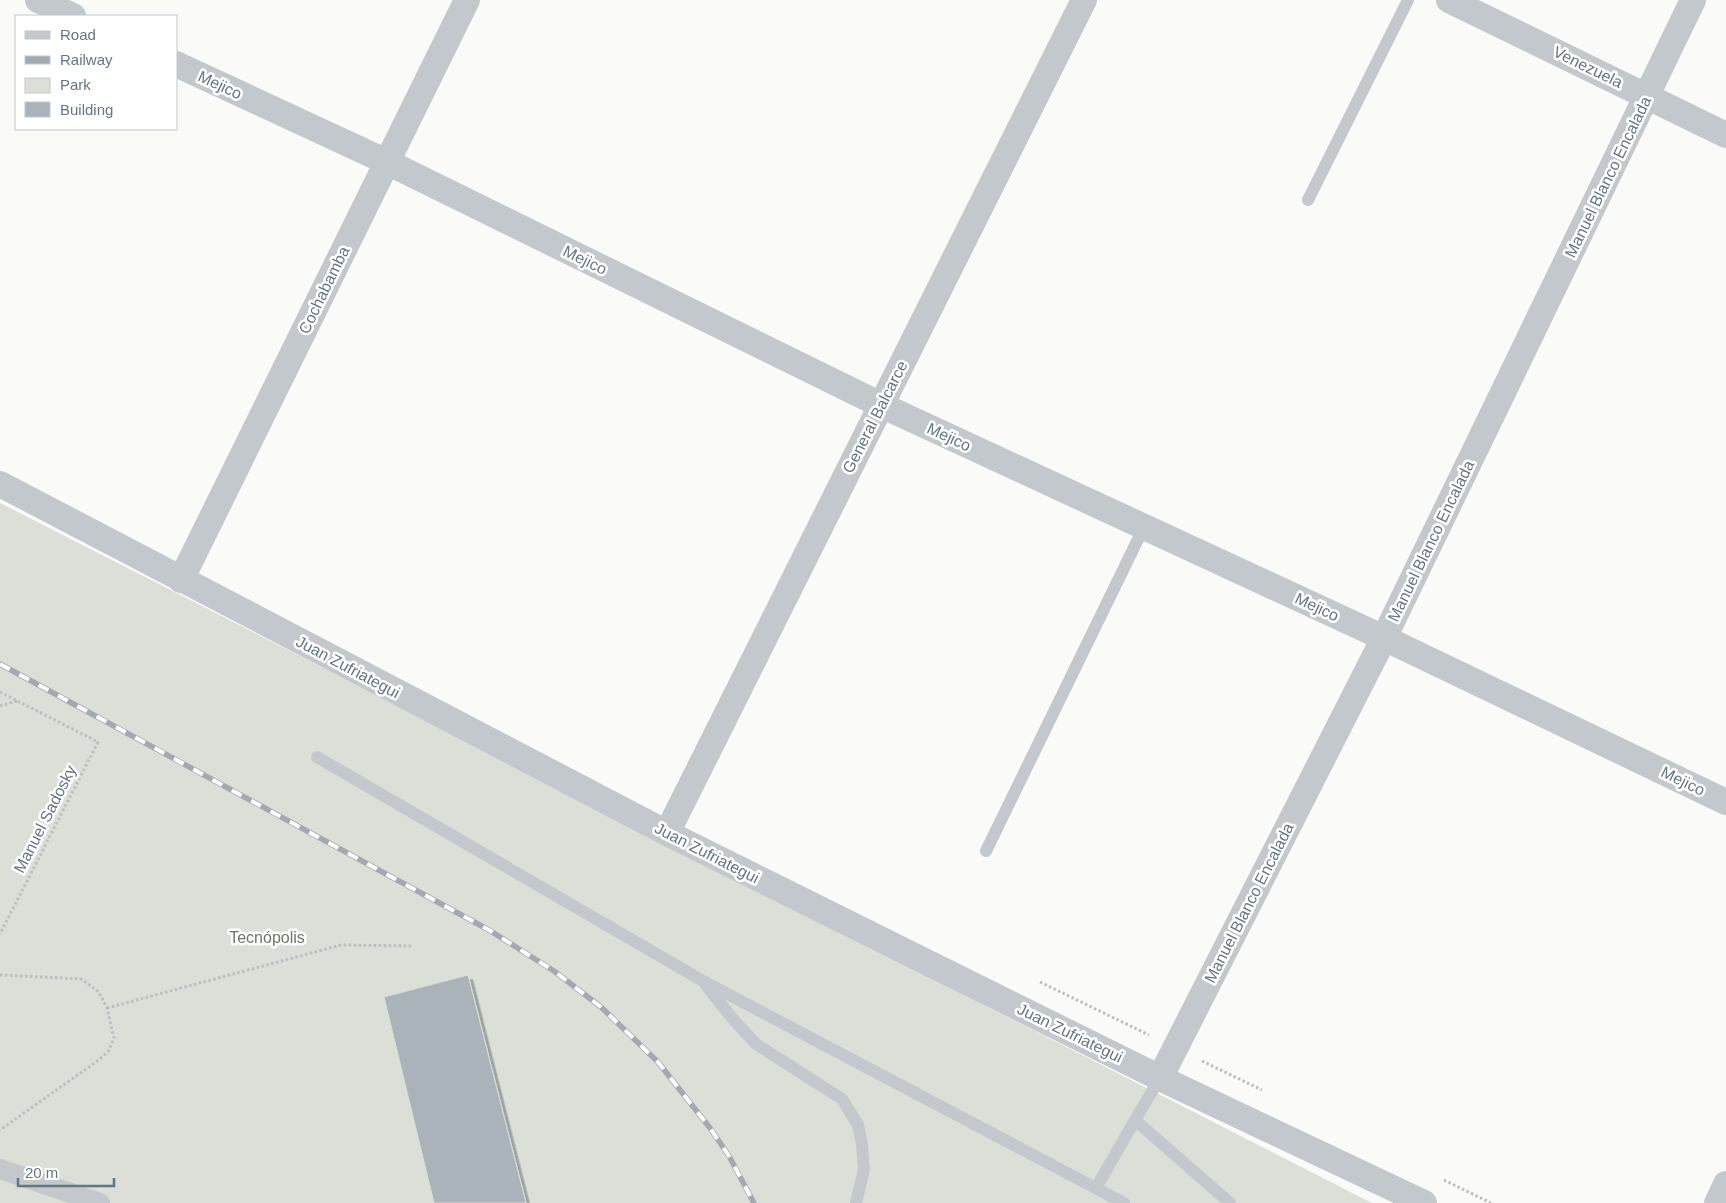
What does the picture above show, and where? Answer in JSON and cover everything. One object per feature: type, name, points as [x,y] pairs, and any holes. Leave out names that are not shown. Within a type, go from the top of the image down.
[{"type":"street","points":[[38,0],[71,15]]},
{"type":"street","name":"Cochabamba","points":[[181,580],[467,0]]},
{"type":"street","name":"General Balcarce","points":[[667,834],[1084,0]]},
{"type":"street","name":"Venezuela","points":[[1449,0],[1726,135]]},
{"type":"street","name":"Manuel Blanco Encalada","points":[[1160,1078],[1384,638],[1693,0]]},
{"type":"street","name":"Mejico","points":[[178,65],[387,162],[881,405],[1384,638],[1726,802]]},
{"type":"street","name":"Juan Zufriategui","points":[[0,484],[667,834],[1160,1078],[1424,1203]]},
{"type":"street","points":[[0,1169],[100,1203]]},
{"type":"street","points":[[1717,1203],[1726,1184]]},
{"type":"lane","points":[[1308,200],[1408,0]]},
{"type":"lane","points":[[986,851],[1144,527]]},
{"type":"lane","points":[[318,758],[703,981],[1124,1203]]},
{"type":"lane","points":[[703,981],[732,1018],[756,1044],[842,1099],[858,1125],[862,1144],[864,1169],[856,1203]]},
{"type":"lane","points":[[1096,1188],[1160,1078]]},
{"type":"lane","points":[[1135,1120],[1230,1203]]},
{"type":"path","points":[[0,692],[18,701]]},
{"type":"path","points":[[0,706],[18,701]]},
{"type":"path","name":"Manuel Sadosky","points":[[0,934],[98,742],[18,701]]},
{"type":"path","points":[[107,1008],[341,945],[412,946]]},
{"type":"path","points":[[0,975],[81,979],[99,992],[107,1008],[114,1038],[108,1052],[96,1062],[0,1130]]},
{"type":"path","points":[[1033,979],[1269,1094]]},
{"type":"path","points":[[1437,1177],[1490,1203]]},
{"type":"green space","name":"Tecnópolis","points":[[0,503],[1372,1203],[0,1203]]},
{"type":"building","points":[[468,975],[526,1203],[434,1203],[384,997]]},
{"type":"railway","points":[[0,664],[489,930],[554,971],[601,1007],[658,1062],[710,1128],[729,1156],[754,1203]]}]
